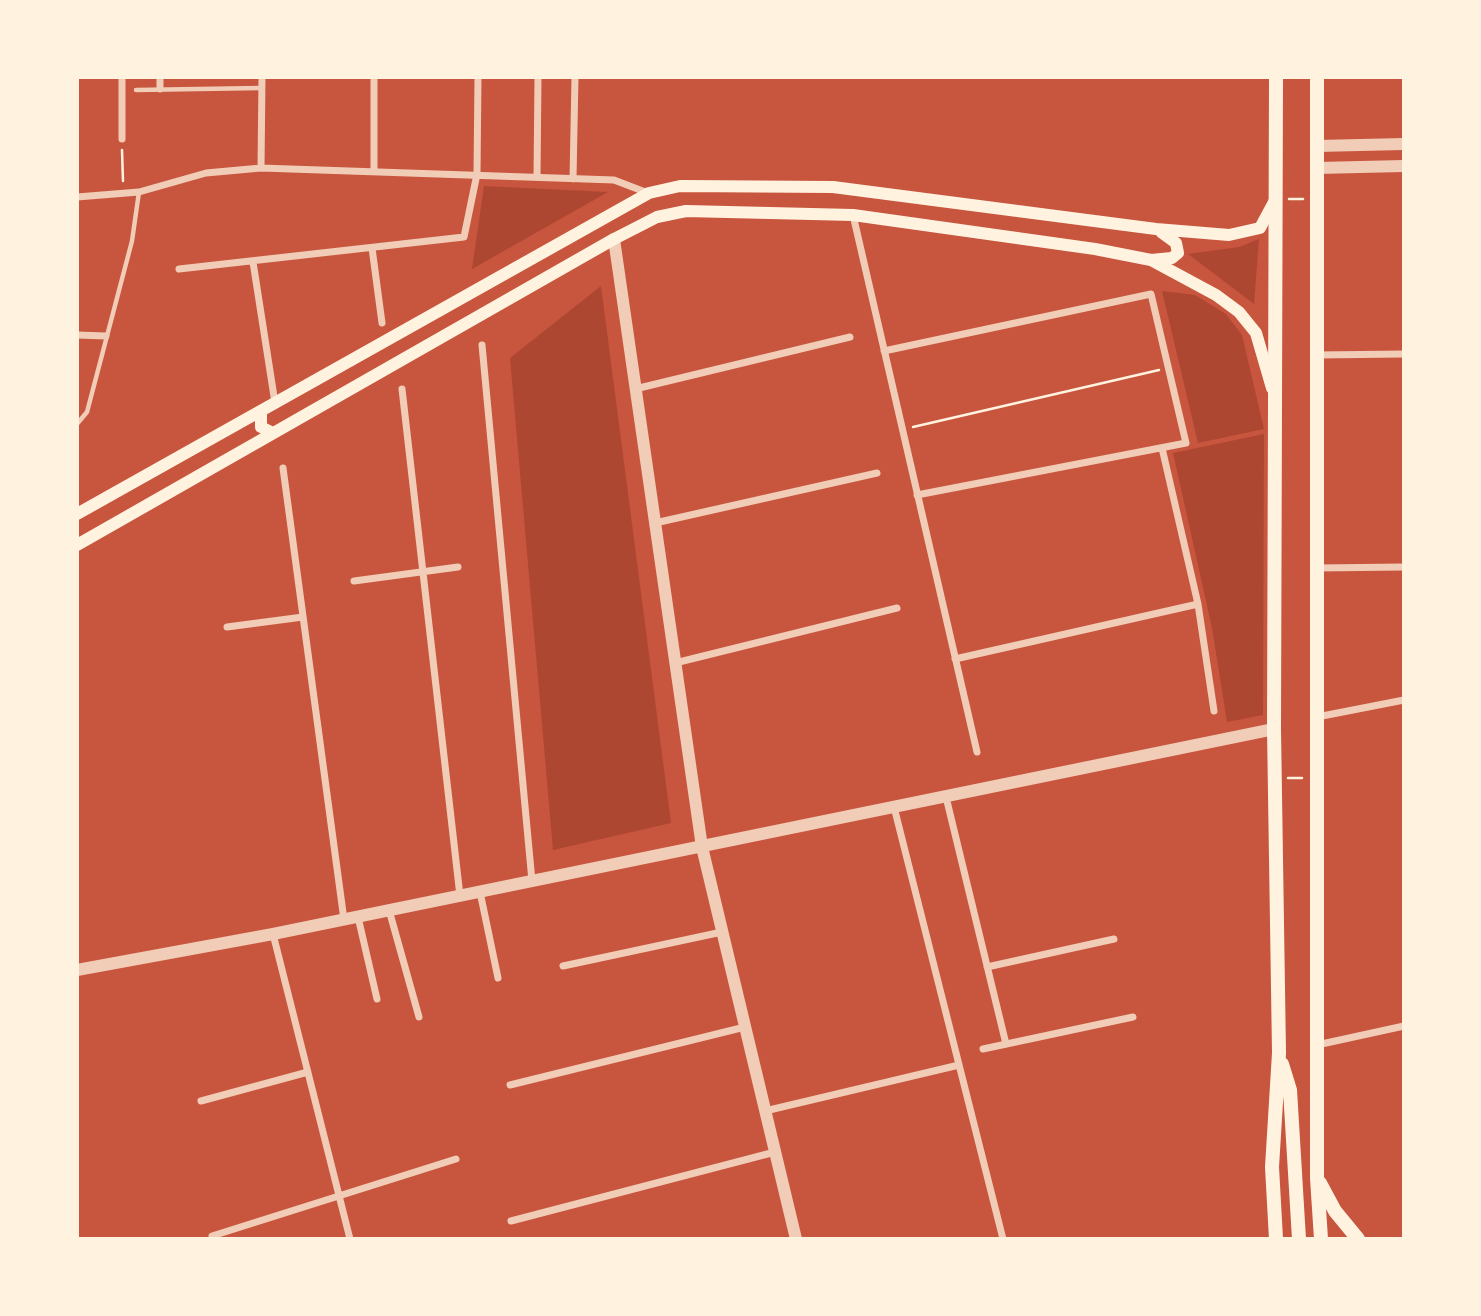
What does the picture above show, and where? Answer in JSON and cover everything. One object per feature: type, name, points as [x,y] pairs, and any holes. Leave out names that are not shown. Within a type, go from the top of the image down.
[{"type":"main road","points":[[1276,77],[1274,730],[1279,1053],[1272,1167],[1276,1239]]},
{"type":"main road","points":[[1317,77],[1317,1178],[1321,1239]]},
{"type":"main road","points":[[77,514],[649,193],[680,186],[833,187],[1156,229],[1241,234],[1260,228],[1276,198]]},
{"type":"main road","points":[[77,545],[657,216],[686,211],[853,215],[1095,249],[1151,260],[1172,258],[1178,250],[1174,240],[1156,229]]},
{"type":"main road","points":[[1151,260],[1216,295],[1239,312],[1256,333],[1277,404]]},
{"type":"main road","points":[[261,411],[261,427],[273,433]]},
{"type":"main road","points":[[214,437],[225,447],[224,461]]},
{"type":"main road","points":[[1279,1053],[1290,1090],[1299,1239]]},
{"type":"main road","points":[[1317,1178],[1335,1211],[1358,1239]]},
{"type":"street","points":[[122,77],[122,139]]},
{"type":"street","points":[[160,77],[160,89]]},
{"type":"street","points":[[261,77],[261,169]]},
{"type":"street","points":[[374,77],[374,172]]},
{"type":"street","points":[[179,270],[464,237],[477,174],[478,77]]},
{"type":"street","points":[[537,177],[538,77]]},
{"type":"street","points":[[573,179],[575,77]]},
{"type":"street","points":[[1317,146],[1404,144]]},
{"type":"street","points":[[1362,167],[1356,163],[1354,153],[1365,145]]},
{"type":"street","points":[[1317,168],[1404,166]]},
{"type":"street","points":[[77,197],[139,192],[206,173],[261,169],[614,180],[649,193]]},
{"type":"street","points":[[853,215],[976,752]]},
{"type":"street","points":[[614,239],[702,847],[796,1239]]},
{"type":"street","points":[[372,248],[382,323]]},
{"type":"street","points":[[253,262],[275,403]]},
{"type":"street","points":[[884,351],[1151,294],[1169,368],[1186,443],[917,495]]},
{"type":"street","points":[[77,335],[106,336]]},
{"type":"street","points":[[635,389],[850,337]]},
{"type":"street","points":[[482,345],[532,881]]},
{"type":"street","points":[[1317,355],[1404,354]]},
{"type":"street","points":[[402,389],[460,896]]},
{"type":"street","points":[[1162,449],[1198,604],[1214,711]]},
{"type":"street","points":[[283,468],[344,920]]},
{"type":"street","points":[[655,523],[877,473]]},
{"type":"street","points":[[354,581],[457,567]]},
{"type":"street","points":[[1316,568],[1404,567]]},
{"type":"street","points":[[955,659],[1198,604]]},
{"type":"street","points":[[675,663],[897,608]]},
{"type":"street","points":[[227,627],[303,617]]},
{"type":"street","points":[[1316,717],[1404,700]]},
{"type":"street","points":[[77,970],[389,911],[1274,730]]},
{"type":"street","points":[[946,797],[1006,1044]]},
{"type":"street","points":[[894,807],[1003,1239]]},
{"type":"street","points":[[480,892],[498,978]]},
{"type":"street","points":[[389,911],[419,1017]]},
{"type":"street","points":[[358,917],[377,999]]},
{"type":"street","points":[[563,966],[722,932]]},
{"type":"street","points":[[273,934],[350,1239]]},
{"type":"street","points":[[987,967],[1114,939]]},
{"type":"street","points":[[983,1049],[1133,1017]]},
{"type":"street","points":[[1317,1045],[1404,1026]]},
{"type":"street","points":[[510,1085],[745,1027]]},
{"type":"street","points":[[765,1111],[959,1065]]},
{"type":"street","points":[[201,1101],[308,1072]]},
{"type":"street","points":[[512,1222],[775,1152]]},
{"type":"street","points":[[212,1236],[456,1159]]},
{"type":"lane","points":[[136,90],[261,88]]},
{"type":"lane","points":[[77,424],[88,412],[132,241],[139,192]]},
{"type":"path","points":[[122,139],[124,193]]},
{"type":"path","points":[[1276,198],[1317,200]]},
{"type":"path","points":[[902,430],[1169,368]]},
{"type":"path","points":[[1276,778],[1316,778]]},
{"type":"shaded area","points":[[484,186],[608,192],[472,269]]},
{"type":"shaded area","points":[[1259,239],[1254,304],[1188,254],[1239,247]]},
{"type":"shaded area","points":[[601,286],[671,823],[553,850],[510,358]]},
{"type":"shaded area","points":[[1162,291],[1195,295],[1226,314],[1242,335],[1264,429],[1198,443]]},
{"type":"shaded area","points":[[1264,434],[1263,715],[1227,722],[1212,628],[1173,453]]}]
